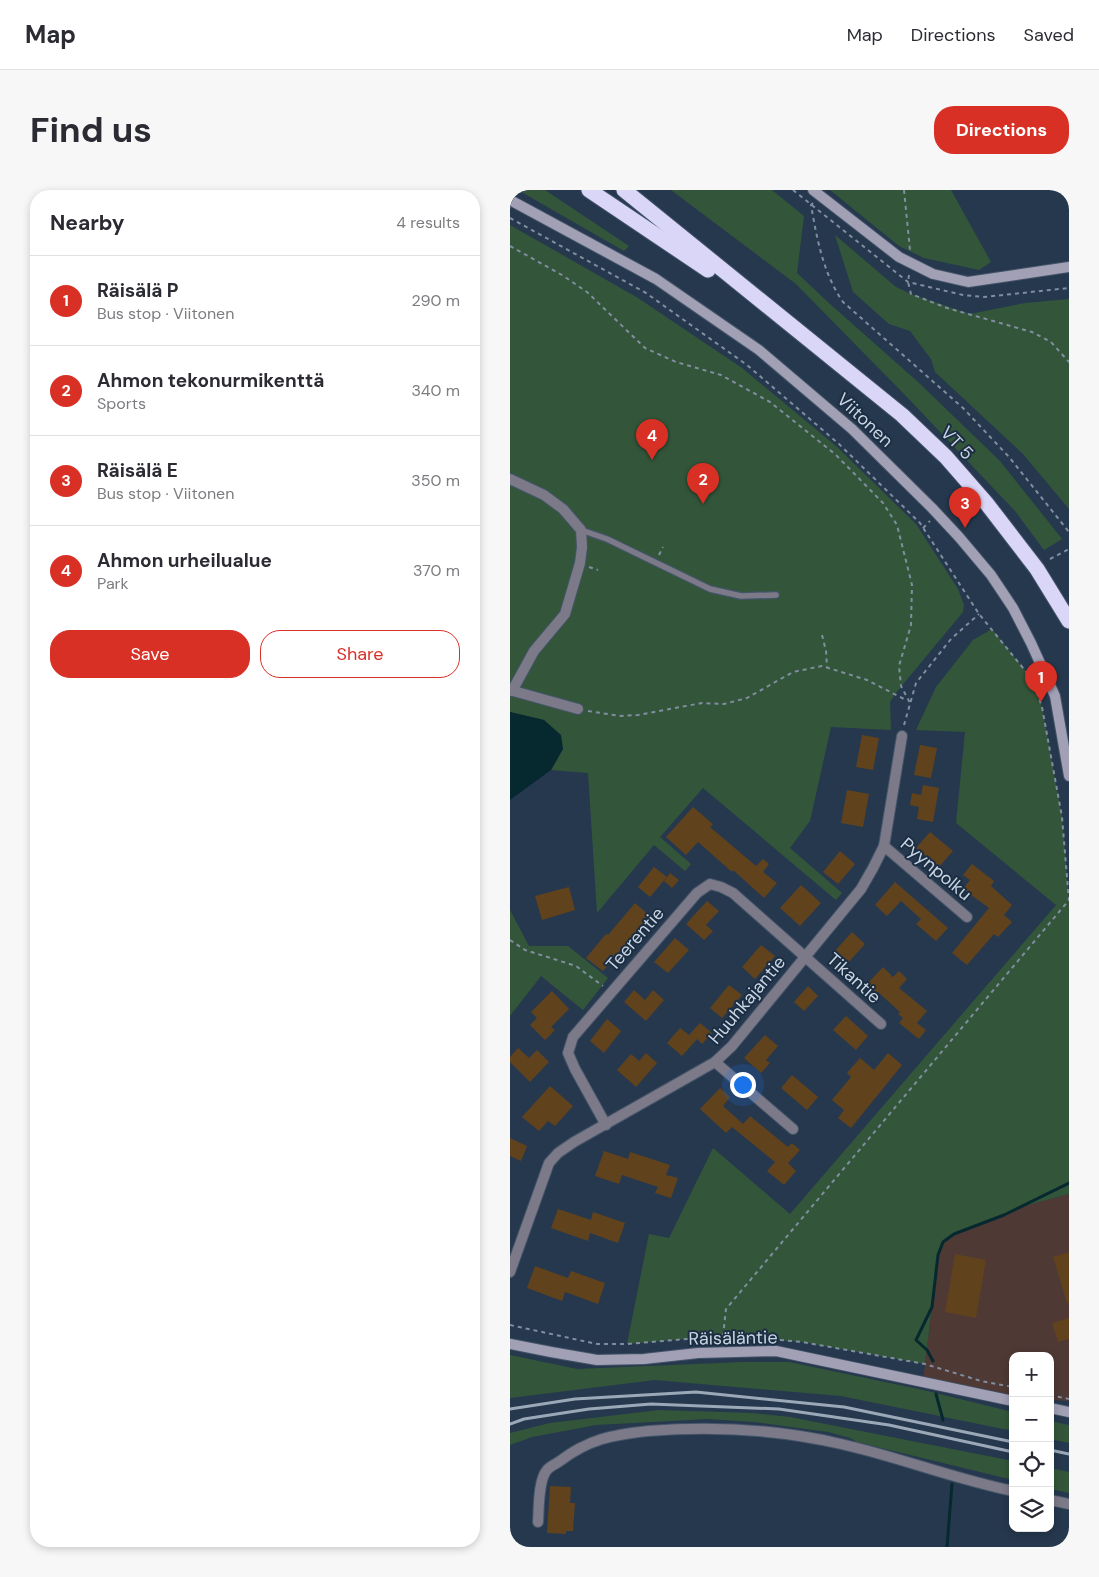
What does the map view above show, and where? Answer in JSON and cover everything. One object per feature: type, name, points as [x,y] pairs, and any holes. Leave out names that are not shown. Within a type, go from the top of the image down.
[{"type":"highway","name":"VT 5","points":[[590,190],[786,323]]},
{"type":"highway","name":"VT 5","points":[[624,190],[902,415],[946,457],[987,504],[1037,569],[1069,620]]},
{"type":"main road","points":[[816,193],[898,257],[933,274],[968,282],[1069,267]]},
{"type":"main road","name":"Viitonen","points":[[510,200],[656,279],[760,350],[852,429],[932,508],[990,575],[1012,608],[1031,642],[1054,696],[1069,776]]},
{"type":"main road","name":"Räisäläntie","points":[[510,1344],[597,1360],[644,1359],[698,1353],[776,1351],[1009,1400]]},
{"type":"main road","points":[[1054,1409],[1069,1412]]},
{"type":"street","points":[[510,479],[544,495],[563,510],[581,530],[582,547],[580,563],[565,614],[534,651],[511,690],[578,709]]},
{"type":"street","name":"Huuhkajantie","points":[[510,1272],[549,1164],[558,1153],[715,1062],[732,1046],[861,888],[884,846],[902,736]]},
{"type":"street","name":"Pyynpolku","points":[[884,846],[967,917]]},
{"type":"street","name":"Teerentie","points":[[606,1125],[568,1053],[573,1037],[697,893],[710,884],[732,893],[805,956]]},
{"type":"street","name":"Tikantie","points":[[805,956],[880,1024]]},
{"type":"street","points":[[715,1062],[792,1129]]},
{"type":"street","points":[[538,1522],[541,1485],[546,1470],[570,1453],[593,1441],[628,1433],[687,1428],[734,1428],[840,1444],[939,1473],[1009,1490]]},
{"type":"street","points":[[1054,1501],[1069,1504]]},
{"type":"lane","points":[[581,530],[607,538],[710,589],[741,596],[776,594]]},
{"type":"path","points":[[793,190],[811,205]]},
{"type":"path","points":[[904,190],[911,264],[908,282],[911,294],[947,308],[1032,332],[1051,342],[1069,362]]},
{"type":"path","points":[[816,193],[811,205],[826,272],[842,302],[963,408],[1009,457],[1069,532]]},
{"type":"path","points":[[510,218],[646,293],[747,365],[839,444],[920,523],[979,614],[1032,679],[1042,707],[1062,817],[1069,900],[726,1309],[723,1336]]},
{"type":"path","points":[[510,246],[562,275],[587,292],[645,348],[676,362],[721,376],[770,402],[836,455],[883,503],[896,525],[912,585],[911,625],[899,666],[901,686],[910,703]]},
{"type":"path","points":[[1050,559],[1069,549]]},
{"type":"path","points":[[902,736],[916,683],[951,638],[979,614]]},
{"type":"path","points":[[822,635],[827,667]]},
{"type":"path","points":[[578,709],[620,716],[702,703],[724,704],[748,698],[792,672],[822,666],[868,680],[910,703]]},
{"type":"path","points":[[510,940],[525,950],[576,966],[611,992]]},
{"type":"path","points":[[1054,1396],[1069,1399]]},
{"type":"shaded area","points":[[510,712],[544,720],[561,735],[563,749],[551,770],[510,800]]},
{"type":"shaded area","points":[[1069,1194],[1069,1401],[1054,1400],[1054,1352],[1009,1352],[1009,1396],[923,1382],[938,1255],[943,1242],[954,1234],[1028,1205]]},
{"type":"green space","points":[[518,190],[545,190],[629,246],[624,251]]},
{"type":"green space","points":[[671,190],[772,190],[804,216],[797,273],[918,382],[1000,461],[1062,539],[1044,550],[1015,511],[796,284]]},
{"type":"green space","points":[[830,190],[951,190],[991,262],[979,270],[924,258],[899,246]]},
{"type":"green space","points":[[510,225],[638,298],[742,368],[836,446],[916,524],[958,589],[964,605],[963,612],[890,702],[891,730],[831,727],[810,821],[790,848],[842,893],[836,900],[703,788],[660,837],[691,864],[685,871],[654,845],[597,913],[588,773],[551,770],[563,749],[544,720],[510,712]]},
{"type":"green space","points":[[835,235],[896,287],[970,314],[1025,303],[1069,299],[1069,509],[1023,454],[935,372],[931,359],[910,331],[889,324],[853,292]]},
{"type":"green space","points":[[992,629],[1032,679],[1042,707],[1062,817],[1069,901],[1069,1194],[1028,1205],[954,1234],[943,1242],[938,1255],[925,1364],[802,1342],[723,1336],[627,1344],[649,1234],[669,1238],[713,1148],[790,1214],[1056,905],[956,823],[965,732],[916,730],[936,687],[973,640]]},
{"type":"green space","points":[[510,910],[529,946],[568,946],[608,978],[583,1010],[541,976],[510,1016]]},
{"type":"green space","points":[[510,1355],[577,1369],[743,1362],[789,1362],[923,1390],[1009,1411],[1009,1430],[841,1396],[655,1380],[510,1398]]},
{"type":"green space","points":[[659,1410],[752,1413],[790,1417],[1009,1460],[1009,1479],[857,1442],[828,1432],[754,1422],[708,1419],[596,1425],[532,1437],[510,1445],[510,1433],[550,1423]]},
{"type":"green space","points":[[1054,1422],[1069,1425],[1069,1443],[1054,1440]]},
{"type":"green space","points":[[1054,1469],[1069,1472],[1069,1493],[1054,1490]]},
{"type":"building","points":[[862,735],[879,738],[873,770],[856,767]]},
{"type":"building","points":[[920,745],[937,748],[931,778],[914,775]]},
{"type":"building","points":[[923,785],[939,788],[933,822],[917,819],[919,807],[910,805],[912,793],[921,795]]},
{"type":"building","points":[[847,790],[869,794],[863,827],[841,823]]},
{"type":"building","points":[[693,807],[713,824],[710,827],[756,866],[763,859],[769,864],[763,872],[777,883],[764,898],[698,842],[686,855],[666,837]]},
{"type":"building","points":[[930,832],[953,851],[939,867],[916,848]]},
{"type":"building","points":[[840,851],[855,864],[838,884],[823,872]]},
{"type":"building","points":[[972,864],[994,881],[991,886],[1012,905],[1004,915],[1012,922],[998,937],[994,934],[967,965],[952,953],[989,908],[963,889],[970,880],[963,875]]},
{"type":"building","points":[[654,867],[667,877],[650,897],[638,887]]},
{"type":"building","points":[[670,873],[679,880],[672,888],[664,881]]},
{"type":"building","points":[[895,882],[948,928],[936,941],[916,924],[921,919],[901,901],[887,916],[875,905]]},
{"type":"building","points":[[801,885],[821,903],[800,926],[780,908]]},
{"type":"building","points":[[569,887],[575,910],[542,920],[535,896]]},
{"type":"building","points":[[707,901],[719,911],[706,925],[713,931],[704,940],[686,924]]},
{"type":"building","points":[[635,903],[650,916],[603,971],[586,958]]},
{"type":"building","points":[[852,932],[865,944],[846,965],[833,953]]},
{"type":"building","points":[[675,938],[689,950],[668,973],[654,962]]},
{"type":"building","points":[[761,945],[775,956],[755,979],[742,967]]},
{"type":"building","points":[[883,967],[893,977],[899,971],[907,979],[899,988],[927,1011],[917,1023],[926,1030],[919,1039],[899,1023],[903,1018],[898,1014],[900,1012],[867,984]]},
{"type":"building","points":[[729,985],[742,995],[722,1018],[710,1008]]},
{"type":"building","points":[[808,986],[818,996],[804,1011],[794,1002]]},
{"type":"building","points":[[634,990],[645,1000],[653,990],[664,1000],[646,1021],[624,1002]]},
{"type":"building","points":[[552,991],[569,1009],[551,1027],[555,1030],[545,1040],[530,1025],[537,1018],[531,1012]]},
{"type":"building","points":[[846,1016],[868,1036],[856,1050],[833,1030]]},
{"type":"building","points":[[607,1019],[621,1031],[604,1053],[590,1041]]},
{"type":"building","points":[[700,1023],[712,1033],[702,1044],[697,1039],[682,1056],[667,1043],[680,1028],[689,1035]]},
{"type":"building","points":[[765,1035],[778,1046],[766,1060],[770,1063],[761,1073],[744,1058]]},
{"type":"building","points":[[518,1048],[529,1058],[537,1050],[549,1062],[530,1082],[510,1062],[510,1057]]},
{"type":"building","points":[[646,1053],[657,1063],[636,1087],[617,1070],[631,1054],[639,1061]]},
{"type":"building","points":[[888,1053],[902,1065],[851,1128],[838,1118],[844,1110],[832,1100],[851,1077],[847,1073],[860,1058],[874,1070]]},
{"type":"building","points":[[792,1075],[818,1097],[807,1110],[781,1088]]},
{"type":"building","points":[[550,1086],[573,1106],[555,1126],[548,1121],[539,1131],[522,1117]]},
{"type":"building","points":[[720,1088],[730,1097],[723,1106],[743,1124],[750,1116],[788,1147],[792,1143],[800,1150],[788,1163],[796,1171],[784,1185],[767,1171],[775,1162],[732,1127],[726,1133],[700,1109]]},
{"type":"building","points":[[510,1138],[527,1146],[521,1161],[510,1156]]},
{"type":"building","points":[[604,1151],[628,1159],[630,1152],[670,1165],[666,1175],[678,1178],[671,1198],[655,1193],[658,1187],[622,1175],[619,1184],[595,1176]]},
{"type":"building","points":[[558,1209],[591,1220],[593,1212],[625,1223],[618,1243],[590,1233],[588,1241],[551,1228]]},
{"type":"building","points":[[1069,1252],[1069,1303],[1067,1303],[1053,1257]]},
{"type":"building","points":[[955,1254],[986,1260],[976,1318],[945,1312]]},
{"type":"building","points":[[535,1266],[568,1278],[571,1271],[605,1283],[598,1304],[565,1292],[562,1301],[527,1288]]},
{"type":"building","points":[[1069,1318],[1069,1339],[1058,1342],[1052,1323]]},
{"type":"building","points":[[550,1486],[571,1487],[570,1503],[575,1503],[573,1531],[566,1531],[566,1534],[547,1533]]},
{"type":"waterway","points":[[933,1361],[927,1350],[916,1340],[932,1307],[938,1255],[943,1242],[954,1234],[1004,1215],[1069,1183]]},
{"type":"waterway","points":[[936,1394],[943,1420]]},
{"type":"waterway","points":[[947,1547],[952,1484]]},
{"type":"railway","points":[[510,1409],[575,1399],[696,1392],[844,1407],[1009,1441]]},
{"type":"railway","points":[[510,1424],[524,1419],[589,1409],[651,1404],[779,1409],[889,1425],[1009,1451]]},
{"type":"railway","points":[[1054,1451],[1069,1454]]},
{"type":"place","name":"Ahmon urheilualue","points":[[652,460]]},
{"type":"place","name":"Ahmon tekonurmikenttä","points":[[703,504]]},
{"type":"place","name":"Räisälä E","points":[[965,528]]},
{"type":"place","name":"Räisälä P","points":[[1041,702]]}]
